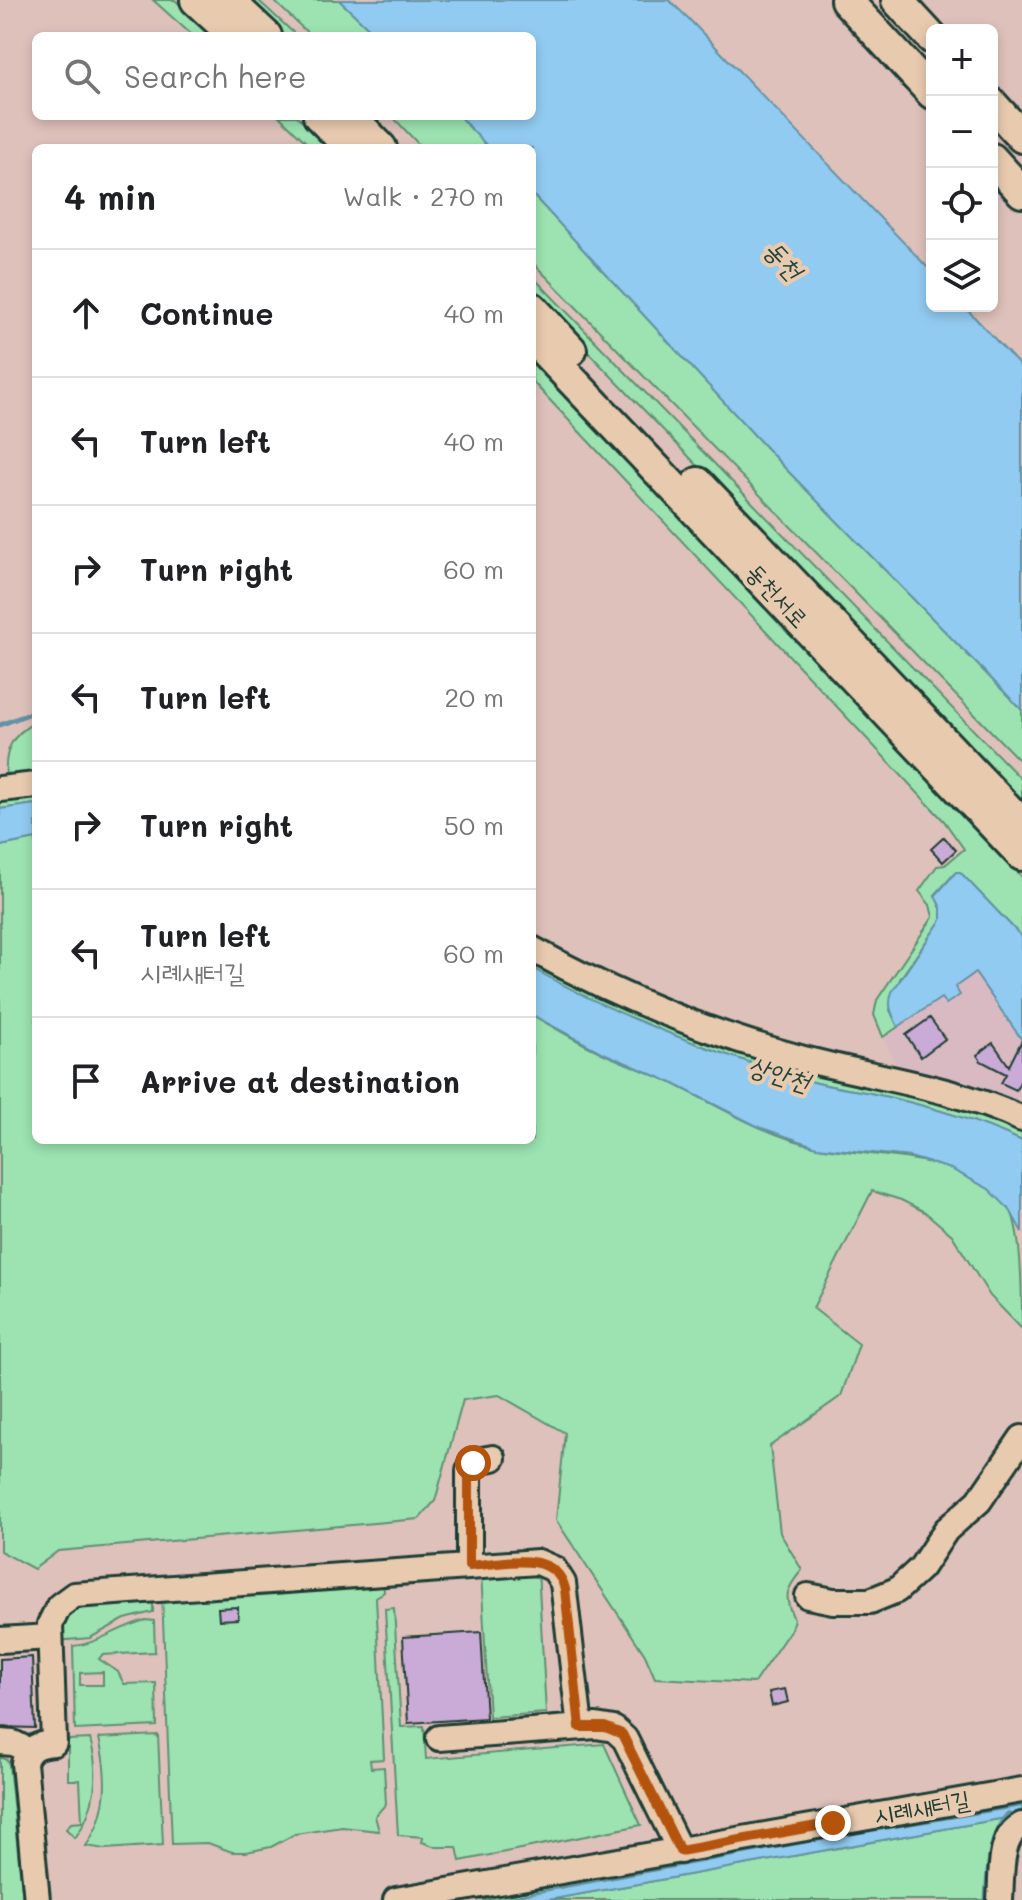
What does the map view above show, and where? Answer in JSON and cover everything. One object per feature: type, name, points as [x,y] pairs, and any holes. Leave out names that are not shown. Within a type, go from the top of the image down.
[{"type":"main road","points":[[196,0],[231,32]]},
{"type":"main road","points":[[228,0],[262,32]]},
{"type":"main road","points":[[846,0],[926,87]]},
{"type":"main road","points":[[897,0],[926,31]]},
{"type":"main road","points":[[998,111],[1022,137]]},
{"type":"main road","points":[[323,120],[347,144]]},
{"type":"main road","points":[[354,120],[377,144]]},
{"type":"main road","points":[[998,166],[1022,192]]},
{"type":"main road","name":"동천서로","points":[[536,312],[1022,824]]},
{"type":"main road","name":"동천서로","points":[[536,342],[1022,855]]},
{"type":"street","points":[[0,789],[32,785]]},
{"type":"street","points":[[536,951],[619,993],[732,1037],[849,1070],[959,1095],[1022,1119]]},
{"type":"street","points":[[808,1596],[833,1601],[870,1601],[897,1590],[921,1568],[946,1530],[979,1501],[1022,1438]]},
{"type":"street","points":[[469,1566],[469,1470],[476,1461],[493,1458]]},
{"type":"street","points":[[26,1761],[41,1744],[54,1743],[50,1624],[64,1600],[74,1595],[469,1566],[538,1562],[554,1569],[561,1577],[565,1589],[580,1727]]},
{"type":"street","points":[[0,1640],[50,1637]]},
{"type":"street","points":[[439,1738],[580,1727],[605,1727],[622,1734],[680,1851]]},
{"type":"street","points":[[0,1742],[13,1743],[26,1761],[37,1900]]},
{"type":"street","name":"시례새터길","points":[[396,1900],[1022,1790]]},
{"type":"street","points":[[1000,1900],[1007,1839],[1013,1830],[1022,1825]]},
{"type":"shaded area","points":[[975,973],[1022,1043],[1022,1090],[1016,1103],[955,1081],[908,1074],[896,1065],[883,1037],[941,997],[960,994],[954,987]]},
{"type":"green space","points":[[153,0],[175,0],[209,32],[189,32]]},
{"type":"green space","points":[[242,0],[258,0],[293,32],[278,32]]},
{"type":"green space","points":[[273,0],[339,0],[373,32],[307,32]]},
{"type":"green space","points":[[283,120],[301,120],[326,144],[308,144]]},
{"type":"green space","points":[[396,120],[463,120],[485,144],[418,144]]},
{"type":"green space","points":[[536,198],[783,466],[1022,710],[1022,763],[536,266]]},
{"type":"green space","points":[[536,280],[1022,780],[1022,802],[536,298]]},
{"type":"green space","points":[[536,363],[1022,877],[1022,937],[960,872],[955,873],[935,895],[941,908],[941,920],[900,979],[890,1010],[898,1027],[883,1037],[874,1015],[877,1000],[933,917],[930,905],[919,891],[937,866],[945,865],[964,849],[944,821],[536,385]]},
{"type":"green space","points":[[32,724],[32,781],[6,779],[10,745]]},
{"type":"green space","points":[[32,789],[32,805],[0,809],[0,793]]},
{"type":"green space","points":[[32,840],[32,1144],[536,1144],[536,1017],[593,1049],[781,1136],[819,1147],[922,1161],[972,1177],[993,1191],[1011,1210],[1015,1222],[1022,1329],[990,1296],[952,1235],[925,1212],[872,1191],[813,1308],[859,1344],[841,1396],[770,1446],[780,1533],[802,1570],[792,1582],[787,1598],[794,1619],[791,1629],[754,1683],[655,1678],[645,1655],[556,1520],[565,1433],[499,1395],[463,1400],[435,1501],[419,1519],[58,1551],[34,1569],[0,1551],[0,846]]},
{"type":"green space","points":[[536,956],[584,981],[1022,1125],[1022,1141],[948,1113],[889,1097],[817,1083],[738,1059],[667,1033],[536,970]]},
{"type":"green space","points":[[538,1569],[546,1713],[489,1717],[481,1572]]},
{"type":"green space","points":[[383,1579],[384,1592],[376,1597],[384,1759],[370,1760],[371,1768],[384,1767],[386,1804],[375,1816],[379,1831],[342,1827],[295,1834],[271,1847],[246,1852],[232,1852],[208,1843],[172,1844],[162,1595]]},
{"type":"green space","points":[[153,1596],[153,1612],[125,1619],[90,1638],[55,1641],[70,1604]]},
{"type":"green space","points":[[394,1608],[401,1727],[424,1726],[426,1759],[604,1744],[641,1825],[460,1861],[457,1847],[436,1847],[422,1842],[423,1837],[398,1835],[385,1609]]},
{"type":"green space","points":[[154,1621],[155,1652],[102,1655],[99,1659],[118,1672],[124,1684],[156,1683],[157,1726],[75,1730],[73,1646],[92,1642],[136,1623]],"holes":[[[103,1672],[103,1685],[80,1685],[80,1673]]]},
{"type":"green space","points":[[158,1735],[163,1845],[105,1849],[86,1846],[103,1807],[105,1780],[99,1738]]},
{"type":"green space","points":[[90,1739],[95,1765],[94,1790],[88,1815],[75,1838],[66,1829],[71,1823],[82,1822],[80,1780],[68,1780],[68,1740]]},
{"type":"green space","points":[[0,1757],[7,1760],[9,1765],[23,1900],[0,1900]]},
{"type":"green space","points":[[1022,1800],[1022,1806],[495,1900],[463,1900]]},
{"type":"green space","points":[[1022,1815],[996,1900],[548,1900]]},
{"type":"water","name":"동천","points":[[339,0],[669,0],[688,18],[926,266],[926,312],[970,312],[1022,368],[1022,710],[783,466],[536,198],[536,144],[485,144],[463,120],[536,120],[536,32],[373,32]]},
{"type":"water","points":[[32,805],[32,840],[0,846],[0,809]]},
{"type":"water","points":[[956,872],[960,872],[1022,937],[1022,1040],[975,973],[955,987],[960,995],[946,1004],[941,998],[898,1027],[892,1014],[892,992],[941,920],[941,908],[935,896]]},
{"type":"water","name":"상안천","points":[[536,970],[598,1003],[702,1046],[817,1083],[889,1097],[948,1113],[1022,1141],[1022,1232],[1010,1210],[989,1189],[951,1169],[910,1157],[817,1147],[759,1127],[670,1082],[599,1051],[536,1017]]},
{"type":"water","points":[[1022,1806],[1022,1815],[548,1900],[495,1900],[836,1837]]},
{"type":"building","points":[[944,837],[956,850],[943,862],[931,849]]},
{"type":"building","points":[[930,1018],[945,1039],[921,1057],[906,1035]]},
{"type":"building","points":[[1022,1040],[1022,1078],[1016,1090],[1001,1083],[1006,1074],[981,1061],[977,1055],[993,1043],[1009,1066]]},
{"type":"building","points":[[238,1607],[238,1619],[219,1620],[218,1608]]},
{"type":"building","points":[[481,1632],[486,1718],[408,1723],[403,1637]]},
{"type":"building","points":[[32,1657],[35,1728],[0,1727],[0,1659]]},
{"type":"building","points":[[785,1689],[788,1702],[772,1706],[769,1692]]},
{"type":"waterway","points":[[0,725],[32,713]]},
{"type":"waterway","points":[[986,1900],[993,1843],[1001,1822],[1008,1814]]},
{"type":"route","points":[[473,1463],[469,1470],[469,1566],[538,1562],[554,1569],[561,1577],[565,1589],[580,1727],[605,1727],[622,1734],[680,1851],[833,1823]]}]
